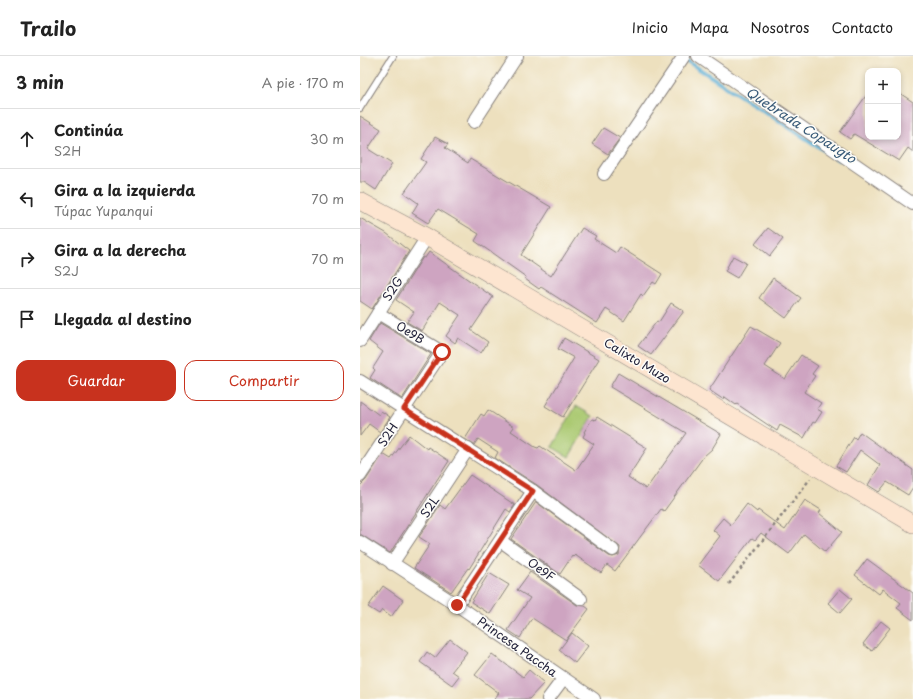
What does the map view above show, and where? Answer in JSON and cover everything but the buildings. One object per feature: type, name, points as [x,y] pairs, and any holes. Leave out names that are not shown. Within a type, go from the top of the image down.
[{"type":"street","points":[[474,122],[517,56]]},
{"type":"street","points":[[604,174],[684,56]]},
{"type":"street","points":[[698,56],[913,204]]},
{"type":"street","name":"Calixto Muzo","points":[[360,201],[427,237],[913,524]]},
{"type":"street","name":"S2G","points":[[360,341],[427,237]]},
{"type":"street","name":"Oe9B","points":[[378,313],[442,352]]},
{"type":"street","name":"S2H","points":[[360,476],[442,352]]},
{"type":"street","points":[[360,381],[533,491],[614,550]]},
{"type":"street","name":"S2L","points":[[392,564],[468,449]]},
{"type":"street","points":[[457,605],[533,491]]},
{"type":"street","name":"Oe9F","points":[[501,541],[581,599]]},
{"type":"street","name":"Princesa Paccha","points":[[360,542],[457,605],[594,699]]},
{"type":"street","points":[[548,699],[563,679]]},
{"type":"lane","points":[[360,108],[393,56]]},
{"type":"path","points":[[728,584],[819,468]]},
{"type":"green space","points":[[576,406],[593,416],[569,457],[552,447]]},
{"type":"waterway","name":"Quebrada Copaugto","points":[[684,59],[839,160]]},
{"type":"route","points":[[442,352],[404,409],[533,491],[457,605]]}]
